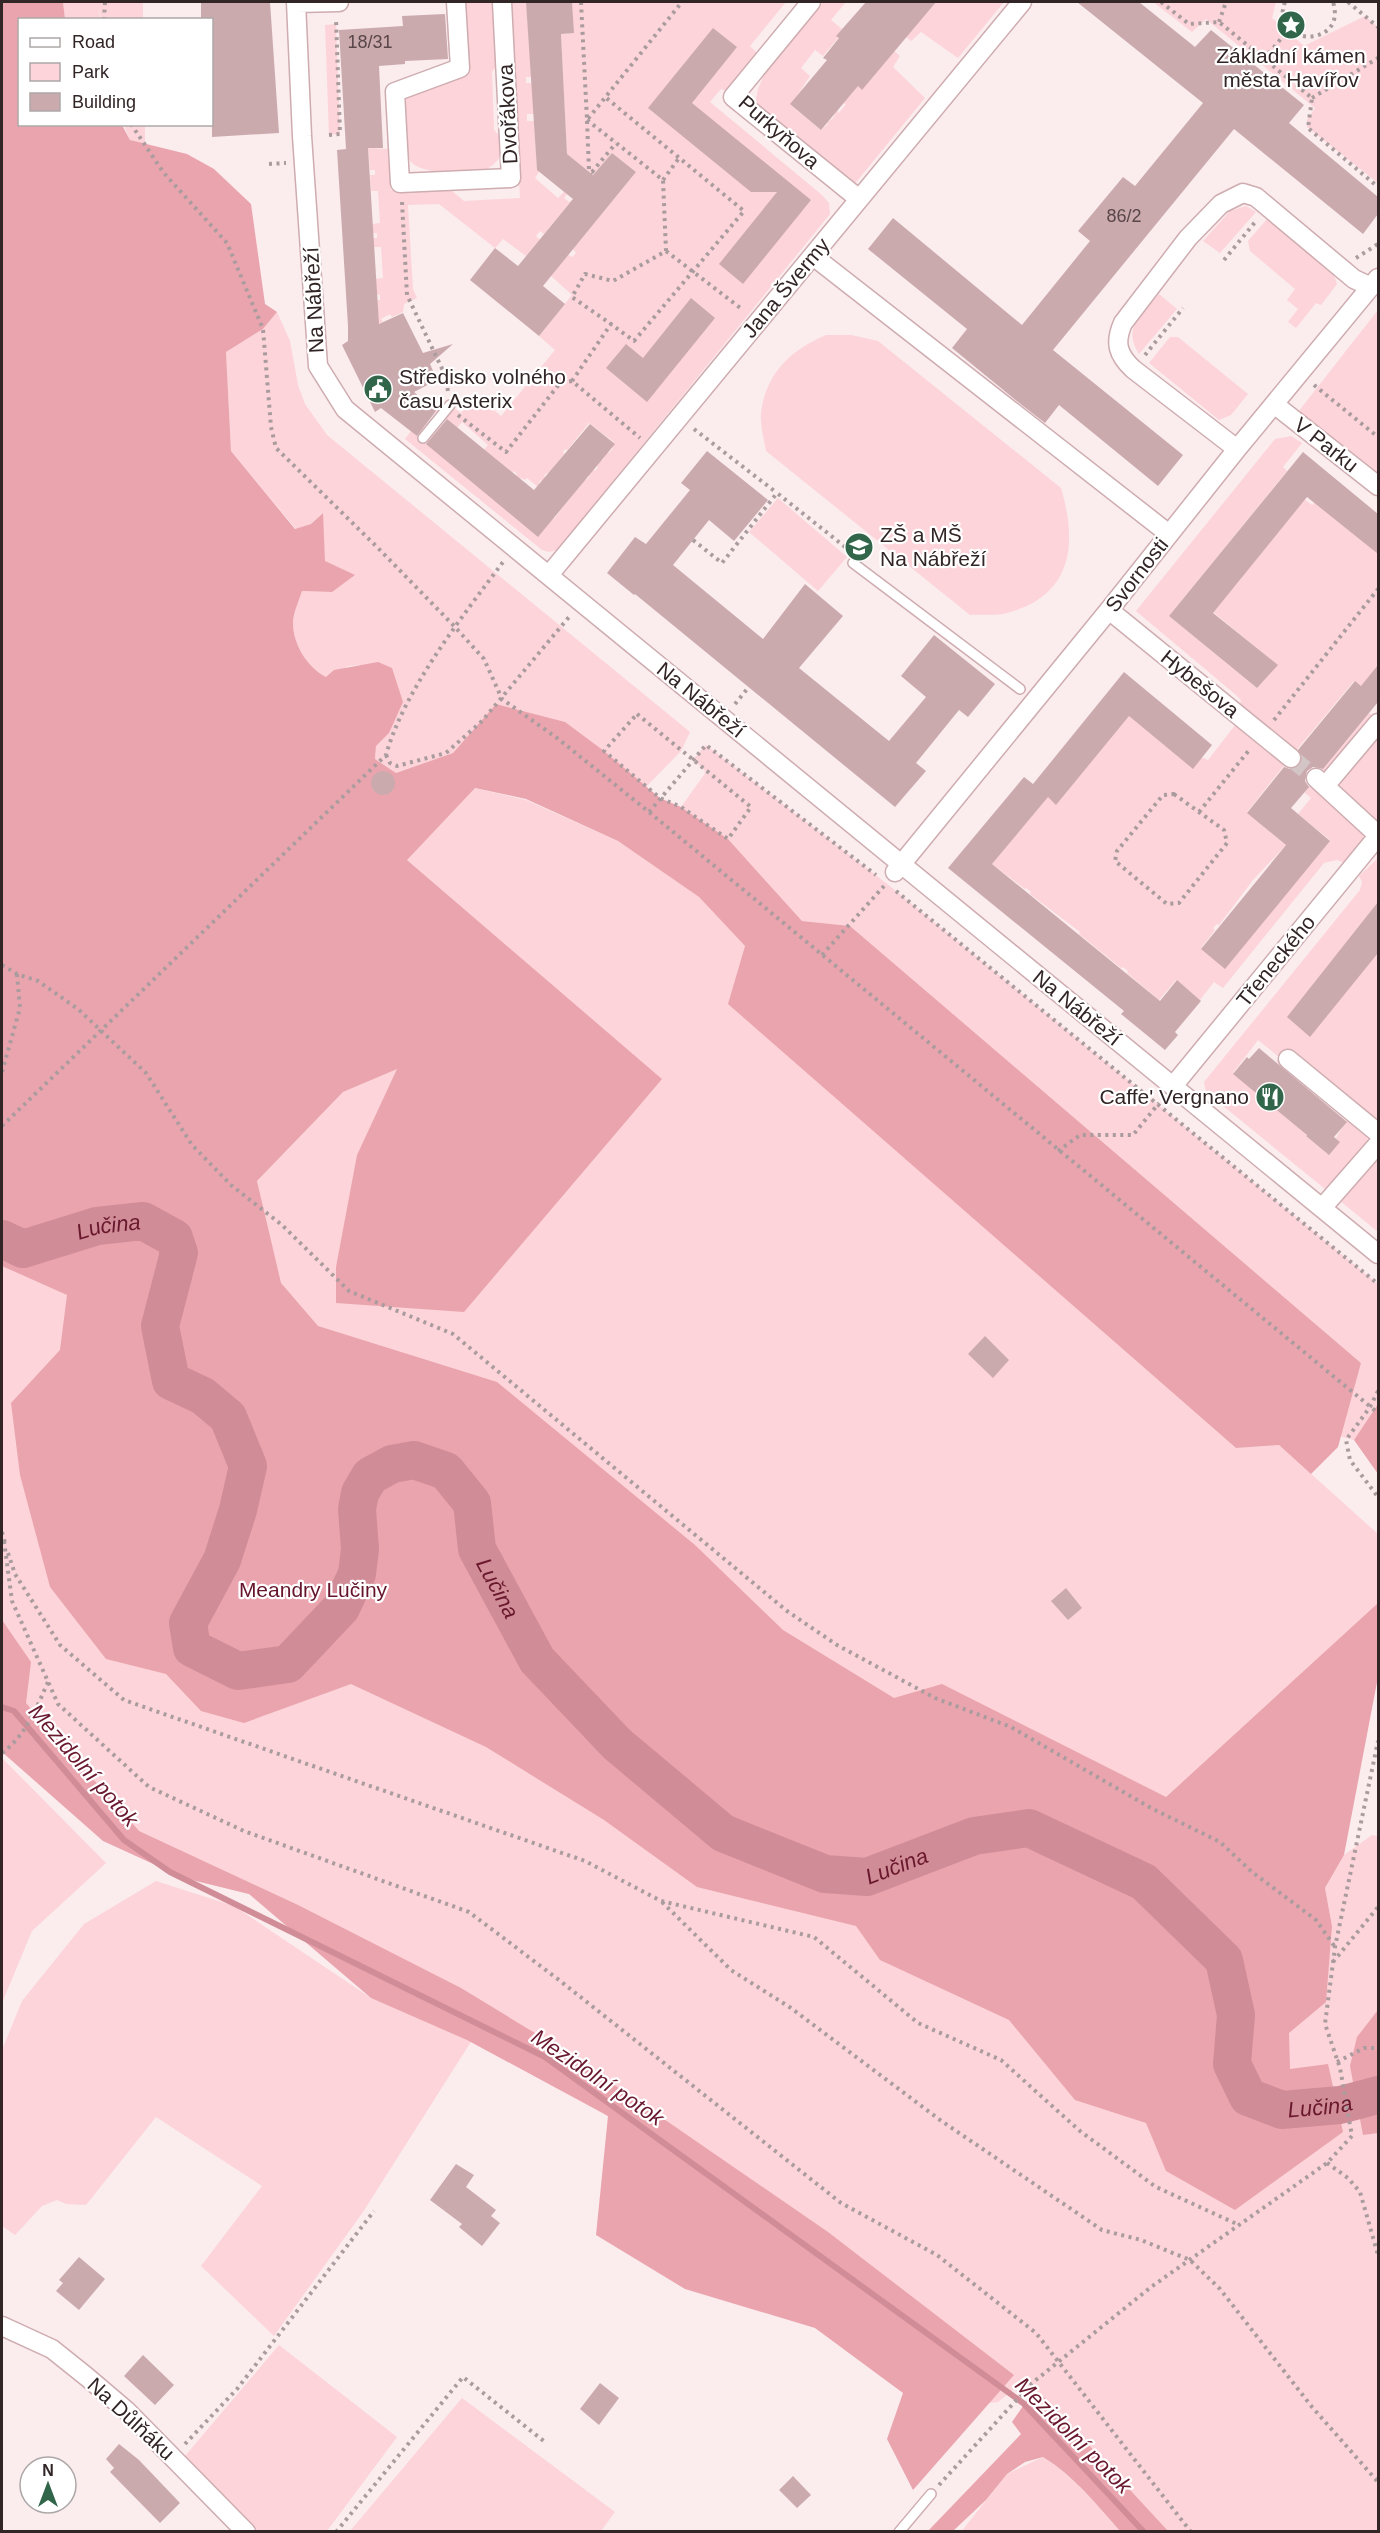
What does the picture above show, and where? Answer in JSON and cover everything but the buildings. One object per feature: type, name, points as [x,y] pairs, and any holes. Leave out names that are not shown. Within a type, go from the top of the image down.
[{"type":"street","points":[[296,2],[337,8]]},
{"type":"street","name":"Na Nábřeží","points":[[296,2],[302,136],[318,366],[345,409],[408,457],[581,602],[894,873],[1173,1086],[1378,1254]]},
{"type":"street","points":[[400,183],[395,92],[460,68],[456,2]]},
{"type":"street","name":"Dvořákova","points":[[400,183],[511,178],[502,2]]},
{"type":"street","name":"Purkyňova","points":[[811,2],[733,97],[859,200]]},
{"type":"street","name":"Jana Švermy","points":[[549,575],[1023,2]]},
{"type":"street","points":[[1237,449],[1134,369],[1122,359],[1118,350],[1118,333],[1123,323],[1188,238],[1221,204],[1243,193],[1256,197],[1354,279],[1375,283]]},
{"type":"street","points":[[813,256],[1169,534]]},
{"type":"street","name":"Svornosti","points":[[894,873],[1237,449],[1375,283]]},
{"type":"street","name":"V Parku","points":[[1274,404],[1378,486]]},
{"type":"street","name":"Hybešova","points":[[1109,610],[1291,758]]},
{"type":"street","points":[[1378,723],[1320,782],[1378,836]]},
{"type":"street","name":"Třeneckého","points":[[1173,1086],[1378,836]]},
{"type":"street","points":[[1288,1059],[1378,1133]]},
{"type":"street","points":[[1322,1208],[1378,1144]]},
{"type":"street","name":"Na Důlňáku","points":[[2,2326],[52,2349],[79,2370],[127,2411],[246,2532]]},
{"type":"lane","points":[[423,438],[449,406]]},
{"type":"lane","points":[[853,563],[1020,689]]},
{"type":"lane","points":[[899,2532],[931,2494]]},
{"type":"path","points":[[104,18],[105,2]]},
{"type":"path","points":[[581,2],[589,170],[592,172],[616,143]]},
{"type":"path","points":[[587,120],[682,2]]},
{"type":"path","points":[[1161,2],[1189,24],[1219,22],[1312,98]]},
{"type":"path","points":[[1219,22],[1226,2]]},
{"type":"path","points":[[1284,2],[1282,13],[1289,29],[1304,37],[1320,35],[1332,23],[1335,15],[1333,2]]},
{"type":"path","points":[[1348,2],[1378,27]]},
{"type":"path","points":[[329,135],[340,134],[337,8]]},
{"type":"path","points":[[1264,59],[1289,29]]},
{"type":"path","points":[[1312,98],[1378,58]]},
{"type":"path","points":[[605,97],[744,211],[634,341],[572,297],[585,274],[613,281],[666,251]]},
{"type":"path","points":[[1312,98],[1308,128],[1378,187]]},
{"type":"path","points":[[587,120],[663,180]]},
{"type":"path","points":[[132,126],[163,172],[227,243],[263,329],[271,427],[276,448],[378,548],[484,659],[502,699],[557,738],[648,812],[1378,1413]]},
{"type":"path","points":[[679,158],[663,180],[666,251],[749,314]]},
{"type":"path","points":[[269,164],[290,163]]},
{"type":"path","points":[[400,183],[407,295],[446,377],[449,406],[506,453],[560,383],[572,381],[611,324]]},
{"type":"path","points":[[1224,260],[1268,207]]},
{"type":"path","points":[[1134,369],[1183,308]]},
{"type":"path","points":[[1299,373],[1378,437]]},
{"type":"path","points":[[572,381],[645,442]]},
{"type":"path","points":[[679,418],[858,556],[853,563]]},
{"type":"path","points":[[693,540],[722,563],[777,493]]},
{"type":"path","points":[[2,1126],[386,755],[408,702],[455,627],[514,548]]},
{"type":"path","points":[[1199,812],[1378,589]]},
{"type":"path","points":[[386,755],[390,763],[397,766],[446,753],[482,721],[502,699],[581,602]]},
{"type":"path","points":[[734,704],[748,688]]},
{"type":"path","points":[[637,714],[693,759],[751,807],[728,838],[681,807],[660,798],[604,751],[637,714]]},
{"type":"path","points":[[648,812],[706,745],[877,876]]},
{"type":"path","points":[[1174,794],[1199,812],[1224,830],[1227,843],[1179,903],[1167,904],[1115,861],[1117,850],[1163,795],[1174,794]]},
{"type":"path","points":[[822,955],[894,873]]},
{"type":"path","points":[[895,890],[1378,1284]]},
{"type":"path","points":[[2,965],[17,974],[38,981],[78,1009],[146,1073],[192,1145],[231,1185],[282,1225],[349,1291],[453,1334],[787,1611],[837,1645],[935,1698],[1011,1727],[1151,1808],[1220,1842],[1252,1872],[1316,1920],[1335,1947]]},
{"type":"path","points":[[2,1072],[20,1008],[17,974]]},
{"type":"path","points":[[1058,1151],[1080,1135],[1133,1135],[1173,1086]]},
{"type":"path","points":[[1378,1391],[1370,1407],[1346,1440],[1350,1460],[1378,1497]]},
{"type":"path","points":[[2,1532],[12,1600],[58,1704],[149,1787],[244,1831],[469,1912],[559,1980],[841,2203],[937,2255],[1036,2333],[1191,2532]]},
{"type":"path","points":[[4,1541],[15,1575],[60,1645],[124,1700],[585,1861],[661,1901],[814,1937],[918,2022],[1001,2060],[1080,2131],[1156,2187],[1239,2225]]},
{"type":"path","points":[[2,1753],[18,1738],[30,1721],[48,1682]]},
{"type":"path","points":[[931,2494],[1031,2384],[1151,2287],[1327,2163],[1353,2136],[1340,2068],[1325,2024],[1335,1947],[1378,1741]]},
{"type":"path","points":[[661,1901],[731,1970],[791,2008],[950,2127],[1102,2230],[1141,2240],[1190,2260],[1220,2289],[1312,2407],[1378,2482]]},
{"type":"path","points":[[1333,1963],[1378,1906]]},
{"type":"path","points":[[1337,2062],[1364,2048],[1378,2048]]},
{"type":"path","points":[[1327,2163],[1348,2178],[1360,2192],[1378,2255]]},
{"type":"path","points":[[174,2459],[185,2443],[237,2389],[374,2211]]},
{"type":"path","points":[[336,2532],[463,2377],[545,2442]]},
{"type":"green space","points":[[2,2],[63,2],[65,18],[18,18],[18,126],[123,126],[130,140],[187,154],[214,169],[251,204],[265,304],[277,312],[263,329],[226,352],[231,451],[295,529],[311,524],[323,513],[325,561],[355,575],[332,592],[302,591],[293,623],[295,639],[302,654],[319,673],[326,677],[334,670],[378,662],[392,668],[403,702],[389,733],[376,746],[375,759],[396,773],[453,753],[496,704],[565,722],[660,798],[681,807],[728,839],[802,921],[850,926],[1361,1363],[1338,1447],[1311,1474],[1279,1445],[1236,1448],[728,1004],[745,946],[699,897],[618,841],[526,799],[475,788],[407,860],[662,1079],[464,1312],[336,1303],[336,1267],[357,1155],[397,1069],[343,1092],[257,1181],[281,1283],[318,1326],[497,1382],[695,1545],[783,1630],[894,1698],[942,1684],[1166,1797],[1378,1603],[1378,1677],[1344,1855],[1325,1888],[1332,1926],[1326,2002],[1289,2033],[1290,2069],[1328,2064],[1343,2132],[1235,2210],[1166,2171],[1146,2123],[1075,2100],[1009,2020],[880,1960],[856,1926],[697,1887],[604,1820],[486,1747],[351,1684],[244,1723],[201,1711],[166,1674],[106,1659],[50,1587],[20,1475],[11,1403],[60,1350],[67,1295],[2,1266]]},
{"type":"green space","points":[[63,2],[143,2],[143,18],[101,18],[99,6],[100,18],[65,18]]},
{"type":"green space","points":[[466,2],[496,2],[499,62],[492,72],[494,130],[503,140],[502,148],[496,162],[483,170],[450,173],[426,170],[408,158],[403,108],[405,100],[419,88],[468,75],[464,7]]},
{"type":"green space","points":[[509,2],[526,2],[532,77],[526,77],[526,83],[532,83],[534,114],[527,114],[527,121],[534,121],[539,172],[535,178],[558,198],[564,192],[567,194],[564,198],[569,202],[573,199],[544,234],[540,231],[536,236],[540,240],[526,256],[503,239],[495,248],[439,204],[408,205],[413,289],[417,298],[404,304],[403,312],[392,317],[390,314],[381,319],[383,322],[378,324],[377,300],[380,300],[380,295],[376,294],[375,279],[383,278],[381,247],[374,247],[373,238],[377,238],[377,233],[373,233],[373,224],[380,223],[378,191],[371,191],[370,175],[375,175],[375,170],[370,170],[368,148],[389,149],[391,190],[446,186],[464,201],[520,198]]},
{"type":"green space","points":[[572,2],[786,2],[750,46],[761,57],[729,92],[721,89],[710,102],[822,195],[829,203],[830,214],[557,550],[549,552],[542,550],[405,439],[411,431],[450,463],[554,519],[584,479],[590,476],[588,475],[592,469],[595,471],[601,458],[603,460],[607,451],[609,453],[613,448],[614,442],[589,423],[567,450],[565,449],[564,454],[550,472],[544,475],[542,481],[540,480],[538,487],[527,478],[520,479],[514,471],[512,473],[484,450],[488,445],[462,422],[457,428],[434,410],[438,405],[450,405],[461,413],[477,396],[501,416],[555,350],[539,336],[572,295],[551,276],[568,255],[572,257],[576,253],[573,249],[636,172],[612,153],[593,175],[567,154],[561,34],[573,33]]},
{"type":"green space","points":[[823,2],[846,2],[831,20],[842,29],[837,35],[839,37],[823,56],[815,50],[801,68],[810,76],[791,105],[821,130],[833,118],[837,110],[839,113],[846,104],[843,103],[858,85],[894,51],[900,56],[893,67],[925,98],[853,186],[753,115],[758,89],[765,73]]},
{"type":"green space","points":[[934,2],[1004,2],[958,58],[921,32],[911,41],[905,36]]},
{"type":"green space","points":[[1153,2],[1276,2],[1272,18],[1304,46],[1365,16],[1378,27],[1378,183],[1307,127],[1307,120],[1315,108],[1206,19],[1192,32]]},
{"type":"green space","points":[[336,24],[340,134],[329,135],[325,25]]},
{"type":"green space","points":[[124,126],[145,126],[145,146],[130,140]]},
{"type":"green space","points":[[1246,206],[1256,212],[1220,253],[1203,241],[1230,211]]},
{"type":"green space","points":[[1268,218],[1333,272],[1337,284],[1321,305],[1316,303],[1296,328],[1288,322],[1298,309],[1287,300],[1295,289],[1250,251],[1248,241]]},
{"type":"green space","points":[[1159,294],[1177,309],[1139,354],[1134,344],[1133,328],[1136,321]]},
{"type":"green space","points":[[1378,310],[1378,478],[1298,412]]},
{"type":"green space","points":[[277,312],[290,341],[298,385],[305,404],[327,435],[690,732],[681,751],[646,787],[604,751],[496,704],[453,753],[396,773],[375,759],[376,746],[389,733],[360,665],[349,666],[326,677],[307,661],[295,639],[294,615],[302,591],[332,592],[325,562],[322,513],[311,524],[296,529],[231,451],[226,352],[263,329]]},
{"type":"green space","points":[[826,335],[851,335],[878,341],[1061,488],[1069,529],[1069,548],[1065,565],[1057,581],[1045,594],[1029,605],[1007,613],[970,615],[766,451],[761,413],[768,386],[791,356]]},
{"type":"green space","points":[[1170,337],[1178,337],[1248,394],[1231,415],[1219,420],[1149,363]]},
{"type":"green space","points":[[1291,436],[1302,443],[1283,467],[1287,471],[1169,616],[1257,688],[1276,664],[1213,612],[1304,499],[1312,505],[1315,502],[1378,554],[1378,666],[1376,669],[1378,673],[1365,689],[1354,681],[1294,753],[1239,709],[1241,700],[1236,695],[1136,611],[1275,439]]},
{"type":"green space","points":[[778,498],[847,557],[818,591],[749,532]]},
{"type":"green space","points":[[1369,713],[1378,720],[1378,822],[1319,773]]},
{"type":"green space","points":[[1128,715],[1192,767],[1201,757],[1208,760],[1236,724],[1286,763],[1247,812],[1286,845],[1253,880],[1219,925],[1213,928],[1215,930],[1201,948],[1225,967],[1330,840],[1298,814],[1311,798],[1304,792],[1311,784],[1363,832],[1363,845],[1345,863],[1337,860],[1324,863],[1223,988],[1214,982],[1200,1000],[1176,980],[1159,1000],[1127,973],[1128,971],[1121,968],[1079,934],[1080,932],[1030,894],[1031,892],[992,864],[1047,796],[1057,803]]},
{"type":"green space","points":[[706,745],[886,883],[1378,1284],[1378,1404],[1354,1440],[1339,1436],[1361,1363],[850,926],[802,921],[728,839],[681,807],[706,772],[693,759]]},
{"type":"green space","name":"Meandry Lučiny","points":[[474,788],[526,800],[618,841],[699,897],[745,946],[729,1004],[1236,1448],[1279,1445],[1378,1534],[1378,1603],[1166,1797],[1332,1926],[1325,1888],[1344,1855],[1372,1835],[1378,1836],[1378,2531],[1150,2531],[1034,2398],[1013,2390],[998,2402],[990,2403],[814,2262],[795,2241],[481,2032],[249,1894],[184,1878],[2,1708],[2,979],[268,1232],[257,1181],[343,1092],[398,1068],[357,1155],[662,1079],[406,859]]},
{"type":"green space","points":[[1378,858],[1378,1125],[1334,1103],[1331,1106],[1277,1062],[1279,1057],[1258,1040],[1233,1073],[1328,1154],[1339,1141],[1336,1138],[1347,1120],[1345,1118],[1347,1115],[1367,1132],[1368,1144],[1330,1193],[1206,1092],[1204,1082],[1360,890],[1362,882],[1359,876]]},
{"type":"green space","points":[[1378,1157],[1378,1232],[1339,1200]]},
{"type":"green space","points":[[1378,1404],[1378,1474],[1354,1440]]},
{"type":"green space","points":[[2,1620],[31,1662],[26,1703],[139,1831],[298,1905],[461,1988],[571,2055],[828,2232],[1014,2375],[913,2490],[887,2439],[903,2393],[815,2328],[685,2289],[596,2235],[608,2116],[467,2040],[371,1998],[249,1894],[184,1878],[103,1841],[2,1752]]},
{"type":"green space","points":[[2,1758],[106,1863],[32,1931],[2,2003]]},
{"type":"green space","points":[[156,1881],[234,1906],[371,1998],[474,2037],[363,2212],[274,2336],[201,2266],[262,2186],[156,2117],[86,2205],[66,2204],[57,2200],[42,2206],[15,2235],[2,2226],[2,2050],[22,2001],[84,1924]]},
{"type":"green space","points":[[1378,2010],[1378,2133],[1363,2135],[1350,2066],[1357,2037]]},
{"type":"green space","points":[[279,2345],[397,2437],[327,2531],[258,2531],[185,2456]]},
{"type":"green space","points":[[1034,2390],[1046,2399],[1168,2531],[1120,2531],[1075,2482],[1043,2457],[1025,2462],[1007,2474],[986,2500],[953,2531],[928,2531],[1021,2434],[1012,2422]]},
{"type":"green space","points":[[462,2398],[615,2512],[601,2531],[350,2531]]},
{"type":"green space","points":[[1043,2457],[1075,2482],[1120,2531],[961,2532],[1007,2474]]},
{"type":"waterway","name":"Lučina","points":[[2,1239],[23,1249],[97,1226],[143,1221],[174,1238],[179,1253],[160,1326],[171,1381],[203,1396],[228,1417],[248,1466],[238,1510],[222,1560],[188,1623],[192,1648],[238,1671],[288,1664],[341,1608],[357,1574],[360,1549],[357,1509],[360,1493],[370,1476],[392,1464],[414,1460],[446,1471],[472,1503],[477,1549],[537,1660],[617,1744],[723,1833],[825,1874],[867,1877],[974,1836],[1029,1828],[1144,1882],[1224,1960],[1236,2015],[1232,2064],[1248,2097],[1282,2110],[1340,2105],[1378,2095]]},
{"type":"waterway","name":"Mezidolní potok","points":[[2,1707],[14,1711],[124,1840],[170,1872],[545,2057],[1023,2403],[1144,2532]]},
{"type":"tunnel","points":[[1291,758],[1316,778]]},
{"type":"place","name":"Základní kámen města Havířov","points":[[1291,25]]},
{"type":"place","name":"Středisko volného času Asterix","points":[[378,389]]},
{"type":"place","name":"ZŠ a MŠ Na Nábřeží","points":[[859,547]]},
{"type":"place","name":"Caffe' Vergnano","points":[[1270,1097]]}]
